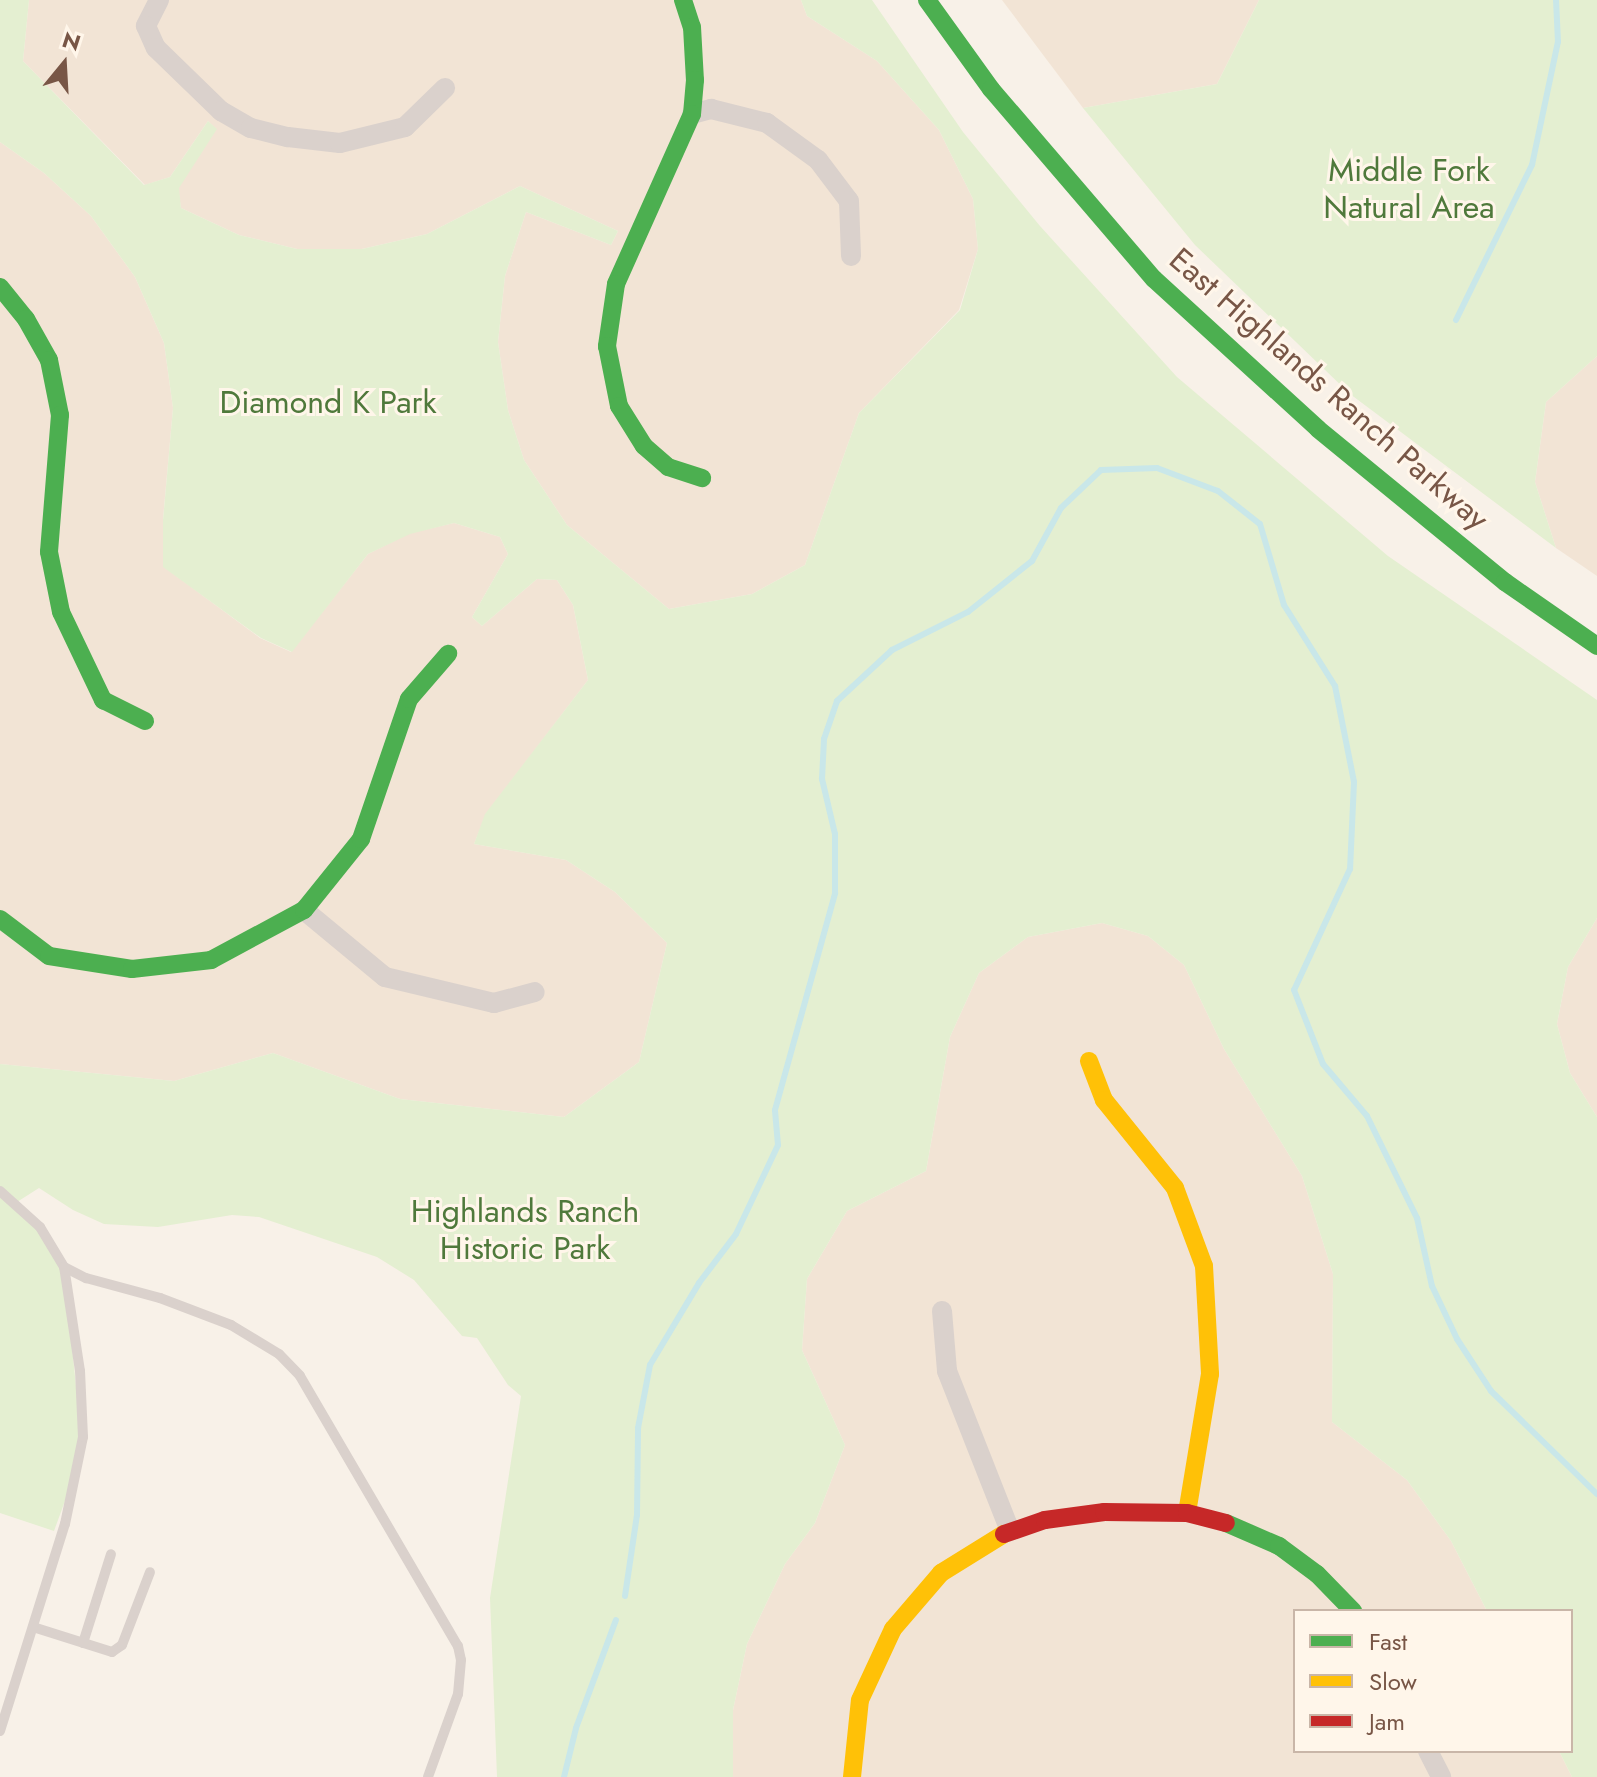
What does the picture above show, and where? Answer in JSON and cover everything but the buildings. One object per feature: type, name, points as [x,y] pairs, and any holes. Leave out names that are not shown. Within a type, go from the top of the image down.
[{"type":"street","points":[[159,0],[146,26],[156,48],[221,111],[251,128],[288,137],[340,143],[405,127],[445,88]]},
{"type":"street","points":[[683,0],[692,27],[695,80],[692,114],[616,284],[607,346],[619,406],[644,446],[668,467],[702,478]]},
{"type":"street","name":"East Highlands Ranch Parkway","points":[[927,0],[991,89],[1154,279],[1318,429],[1505,582],[1597,646]]},
{"type":"street","points":[[692,114],[711,109],[767,123],[818,160],[849,201],[851,256]]},
{"type":"street","points":[[0,287],[26,319],[49,360],[60,415],[49,552],[61,612],[103,700],[145,721]]},
{"type":"street","points":[[0,919],[49,956],[132,969],[211,960],[304,910],[361,839],[409,699],[448,654]]},
{"type":"street","points":[[304,910],[385,977],[494,1003],[535,992]]},
{"type":"street","points":[[1089,1061],[1104,1100],[1175,1188],[1204,1266],[1210,1374],[1187,1513]]},
{"type":"street","points":[[942,1311],[947,1371],[1010,1531]]},
{"type":"street","points":[[852,1777],[860,1700],[893,1629],[923,1590],[941,1573],[1010,1531],[1045,1520],[1104,1512],[1187,1513],[1232,1525],[1279,1546],[1317,1574],[1351,1609]]},
{"type":"street","points":[[1429,1753],[1441,1777]]},
{"type":"lane","points":[[0,1191],[40,1227],[64,1267],[80,1371],[83,1437],[76,1484],[0,1731]]},
{"type":"lane","points":[[64,1267],[86,1278],[160,1298],[231,1325],[279,1354],[300,1376],[458,1646],[461,1660],[458,1694],[428,1777]]},
{"type":"lane","points":[[83,1643],[111,1554]]},
{"type":"lane","points":[[33,1627],[112,1652],[122,1645],[150,1572]]},
{"type":"shaded area","points":[[29,0],[801,0],[807,16],[877,61],[939,130],[973,199],[978,249],[959,310],[859,413],[805,565],[752,594],[669,609],[567,525],[524,460],[508,410],[498,342],[505,276],[526,212],[611,245],[618,231],[520,186],[427,234],[362,249],[297,249],[239,235],[181,208],[178,188],[216,129],[208,121],[170,177],[145,185],[23,61]]},
{"type":"shaded area","points":[[1002,0],[1259,0],[1217,84],[1083,108]]},
{"type":"shaded area","points":[[0,142],[44,173],[91,216],[135,277],[164,343],[173,408],[163,519],[164,567],[260,638],[291,652],[368,554],[410,533],[454,523],[500,537],[508,554],[472,617],[482,626],[537,579],[557,580],[573,605],[588,680],[486,814],[474,844],[566,860],[615,892],[667,943],[639,1062],[564,1117],[400,1099],[273,1053],[174,1081],[0,1064]]},
{"type":"shaded area","points":[[1597,356],[1597,576],[1556,548],[1535,482],[1546,402]]},
{"type":"shaded area","points":[[1597,918],[1597,1117],[1570,1073],[1557,1024],[1568,967]]},
{"type":"shaded area","points":[[1102,923],[1148,936],[1184,965],[1224,1049],[1302,1176],[1333,1274],[1332,1422],[1407,1480],[1451,1541],[1486,1609],[1293,1609],[1293,1753],[1560,1753],[1572,1777],[733,1777],[733,1710],[747,1644],[785,1564],[815,1523],[845,1445],[802,1350],[807,1279],[847,1211],[926,1171],[950,1037],[979,973],[1028,937]]},
{"type":"green space","points":[[0,0],[29,0],[23,61],[144,185],[170,177],[208,121],[217,129],[179,188],[181,208],[239,235],[297,249],[362,249],[427,234],[520,186],[618,231],[611,245],[526,212],[505,276],[498,342],[508,410],[524,460],[567,525],[669,609],[752,594],[805,565],[859,413],[960,310],[978,249],[973,199],[939,130],[877,61],[807,16],[801,0],[872,0],[963,132],[1040,226],[1177,377],[1388,556],[1597,700],[1597,918],[1568,967],[1557,1024],[1570,1073],[1597,1117],[1597,1777],[1572,1777],[1560,1753],[1573,1753],[1573,1609],[1486,1609],[1451,1541],[1407,1480],[1332,1422],[1333,1274],[1302,1176],[1224,1049],[1184,965],[1148,936],[1102,923],[1028,937],[979,973],[950,1037],[926,1171],[847,1211],[807,1279],[802,1350],[845,1445],[815,1523],[785,1564],[747,1644],[733,1710],[733,1777],[497,1777],[490,1598],[521,1396],[508,1385],[477,1338],[462,1336],[414,1280],[377,1257],[259,1217],[232,1215],[158,1227],[104,1224],[73,1210],[39,1188],[17,1202],[64,1267],[80,1426],[77,1468],[54,1531],[0,1513],[0,1064],[174,1081],[273,1053],[400,1099],[564,1117],[639,1062],[667,943],[615,892],[566,860],[474,844],[485,814],[588,680],[573,605],[557,580],[537,579],[482,626],[472,617],[508,554],[500,537],[454,523],[410,534],[368,554],[292,652],[261,638],[163,567],[163,520],[173,408],[164,343],[135,277],[91,216],[44,173],[0,142]]},
{"type":"green space","name":"Middle Fork Natural Area","points":[[1259,0],[1597,0],[1597,356],[1546,402],[1535,482],[1556,548],[1350,394],[1195,245],[1083,108],[1217,84]]},
{"type":"waterway","points":[[1456,320],[1532,165],[1558,42],[1556,0]]},
{"type":"waterway","points":[[625,1596],[637,1515],[638,1428],[650,1365],[699,1283],[736,1234],[778,1145],[775,1110],[835,893],[835,834],[822,779],[824,739],[837,701],[892,650],[968,612],[1032,561],[1061,508],[1101,470],[1157,468],[1218,491],[1260,524],[1284,605],[1335,686],[1354,782],[1350,869],[1294,990],[1323,1064],[1367,1116],[1417,1218],[1432,1286],[1457,1339],[1491,1391],[1597,1494]]},
{"type":"waterway","points":[[564,1777],[576,1728],[616,1620]]},
{"type":"traffic: fast","points":[[683,0],[692,27],[695,80],[692,114],[616,284],[607,346],[619,406],[644,446],[668,467],[702,478]]},
{"type":"traffic: fast","points":[[927,0],[991,89],[1154,279],[1318,429],[1505,582],[1597,646]]},
{"type":"traffic: fast","points":[[0,287],[26,319],[49,360],[60,415],[49,552],[61,612],[103,700],[145,721]]},
{"type":"traffic: fast","points":[[0,919],[49,956],[132,969],[211,960],[304,910],[361,839],[409,699],[448,654]]},
{"type":"traffic: fast","points":[[1226,1523],[1279,1546],[1317,1574],[1351,1609]]},
{"type":"traffic: slow","points":[[1089,1061],[1104,1100],[1175,1188],[1204,1266],[1210,1374],[1187,1513]]},
{"type":"traffic: slow","points":[[852,1777],[860,1700],[893,1629],[941,1573],[1004,1534]]},
{"type":"traffic: jam","points":[[1004,1534],[1045,1520],[1104,1512],[1187,1513],[1226,1523]]},
{"type":"park label","name":"Diamond K Park","points":[[328,402]]},
{"type":"park label","name":"Highlands Ranch Historic Park","points":[[525,1230]]}]
